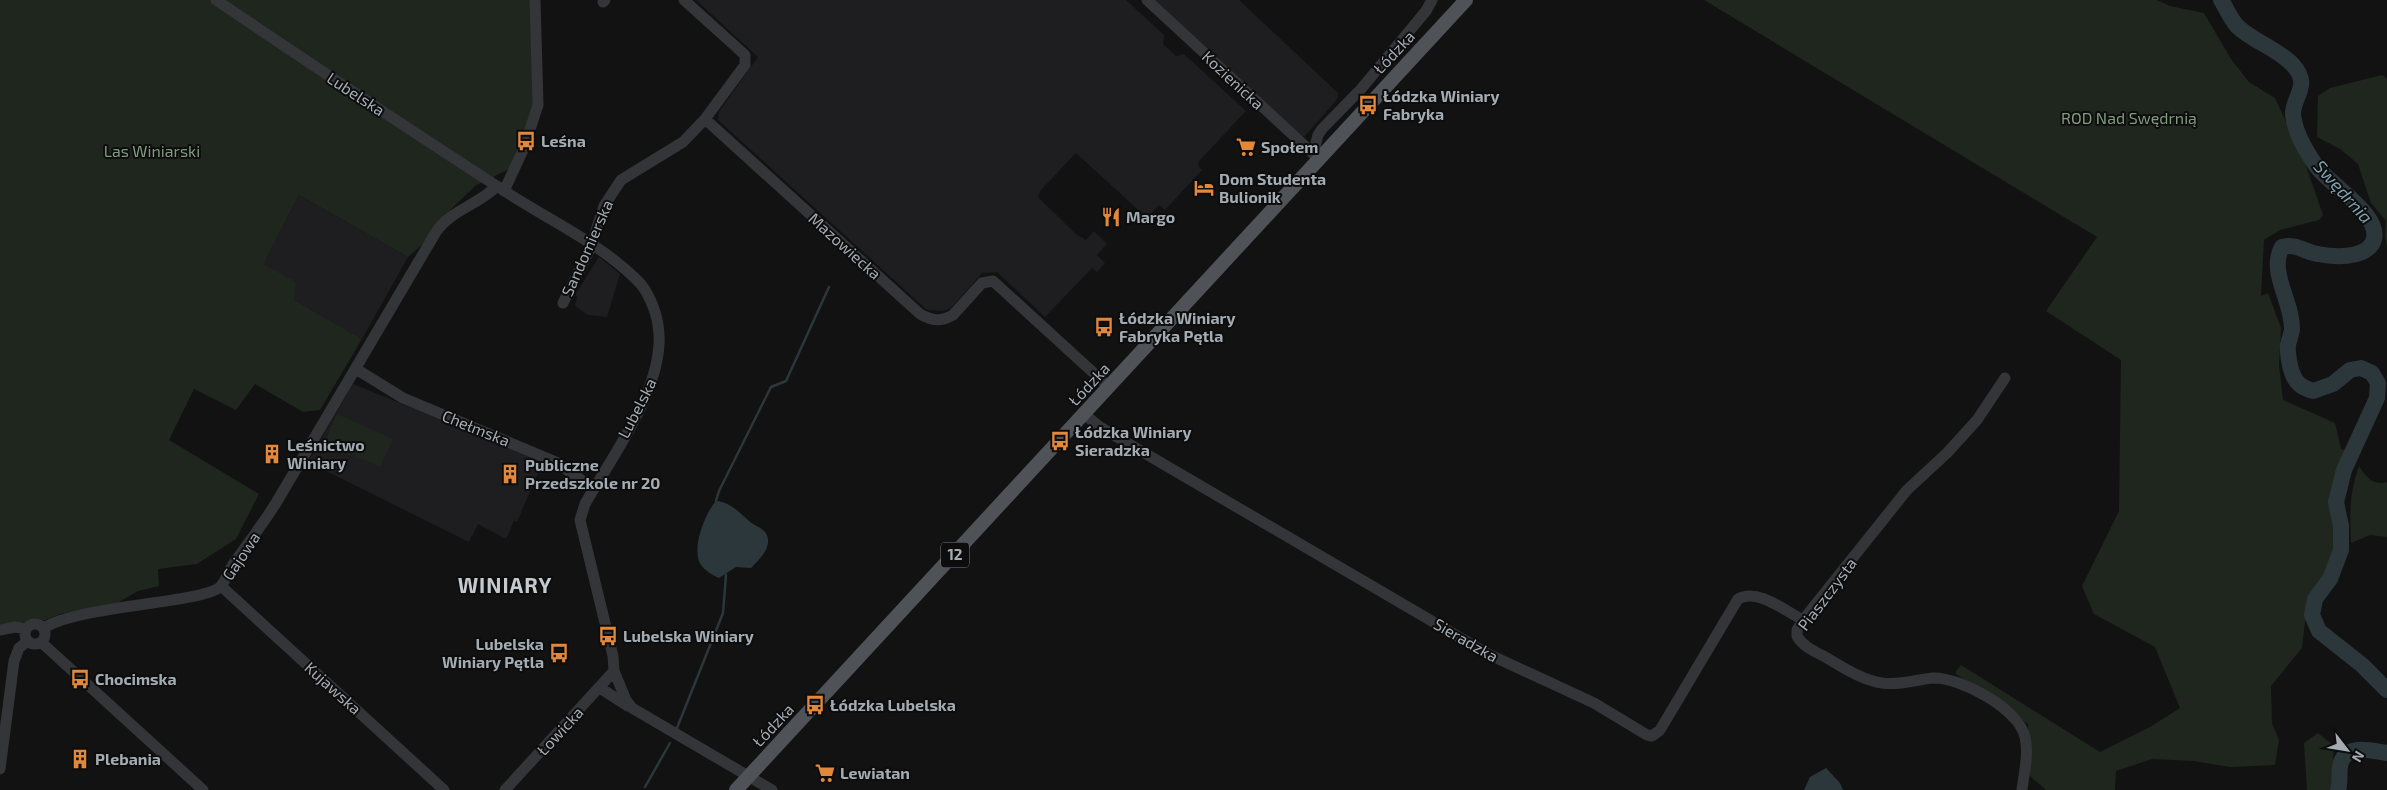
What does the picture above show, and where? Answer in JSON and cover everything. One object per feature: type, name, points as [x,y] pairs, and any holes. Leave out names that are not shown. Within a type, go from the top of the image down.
[{"type":"main road","name":"Łódzka","points":[[736,790],[1110,387],[1316,157],[1466,0]]},
{"type":"street","name":"Lubelska","points":[[216,0],[501,189],[592,244],[641,285],[657,317],[660,342],[656,372],[649,389],[582,510],[580,520],[614,656],[614,671],[626,700],[632,708]]},
{"type":"street","points":[[356,369],[440,226],[452,216],[501,189],[526,141],[538,105],[535,0]]},
{"type":"street","points":[[684,0],[746,58],[746,65],[705,119]]},
{"type":"street","name":"Kozienicka","points":[[1147,0],[1316,157]]},
{"type":"street","points":[[1316,157],[1318,135],[1322,129],[1366,82],[1426,11],[1432,0]]},
{"type":"street","name":"Sandomierska","points":[[563,303],[592,244],[604,206],[621,180],[674,148],[705,119]]},
{"type":"street","name":"Mazowiecka","points":[[705,119],[920,314],[936,320],[947,318],[953,315],[982,283],[993,281],[1110,387]]},
{"type":"street","name":"Chełmska","points":[[356,369],[403,398],[556,462],[594,489]]},
{"type":"street","name":"Gajowa","points":[[44,628],[65,617],[133,604],[202,595],[221,586],[232,565],[276,504],[326,414],[356,369]]},
{"type":"street","name":"Piaszczysta","points":[[2006,378],[1983,413],[1947,453],[1907,490],[1797,630],[1800,642],[1856,675],[1884,684],[1934,678],[1954,681],[2008,712],[2018,721],[2026,738],[2022,790]]},
{"type":"street","name":"Sieradzka","points":[[1084,414],[1100,427],[1488,654],[1594,703],[1646,735],[1652,736],[1660,730],[1738,600],[1749,595],[1755,596],[1803,620]]},
{"type":"street","name":"Kujawska","points":[[221,586],[444,790]]},
{"type":"street","points":[[0,630],[15,627],[27,635],[36,644],[41,642],[45,634],[44,628],[35,624],[27,635],[19,648],[14,661],[0,769]]},
{"type":"street","points":[[41,642],[203,790]]},
{"type":"street","name":"Łowicka","points":[[505,790],[614,671]]},
{"type":"street","points":[[600,688],[772,790]]},
{"type":"shaded area","points":[[696,0],[1126,0],[1164,35],[1163,44],[1176,56],[1184,54],[1246,111],[1199,161],[1198,166],[1202,170],[1165,210],[1159,205],[1147,218],[1076,153],[1040,191],[1038,197],[1077,235],[1086,240],[1094,231],[1107,244],[1097,255],[1105,263],[1097,272],[1092,268],[1045,317],[997,272],[982,273],[951,308],[943,311],[927,310],[718,120],[719,112],[758,57]]},
{"type":"shaded area","points":[[1155,0],[1239,0],[1338,93],[1338,98],[1305,136],[1301,136]]},
{"type":"shaded area","points":[[299,195],[408,257],[362,339],[255,278]]},
{"type":"shaded area","points":[[599,257],[620,274],[607,317],[588,315],[575,306],[577,297],[575,295]]},
{"type":"shaded area","points":[[353,384],[545,462],[540,474],[538,473],[517,522],[514,521],[506,539],[478,524],[469,542],[308,462]]},
{"type":"shaded area","points":[[716,501],[730,505],[763,530],[768,537],[765,552],[751,568],[736,567],[719,578],[702,566],[698,554],[701,530],[708,513]]},
{"type":"shaded area","points":[[1826,768],[1840,783],[1843,790],[1804,790],[1810,777]]},
{"type":"green space","name":"Las Winiarski","points":[[0,0],[530,0],[533,104],[509,169],[475,186],[437,223],[423,244],[408,257],[299,195],[263,264],[296,282],[294,300],[362,339],[320,410],[303,412],[255,384],[236,410],[194,389],[169,440],[259,494],[236,539],[197,564],[158,569],[159,586],[138,591],[119,602],[60,614],[46,620],[0,625]]},
{"type":"green space","name":"ROD Nad Swędrnią","points":[[1704,0],[2157,0],[2170,6],[2204,13],[2231,59],[2249,82],[2275,98],[2305,163],[2323,215],[2319,220],[2280,230],[2264,240],[2261,296],[2268,293],[2281,328],[2279,365],[2283,400],[2335,423],[2341,449],[2348,451],[2331,501],[2335,540],[2333,558],[2321,581],[2308,595],[2302,648],[2271,686],[2272,723],[2279,740],[2275,765],[2230,767],[2194,761],[2152,759],[2116,771],[2115,790],[2046,790],[2030,776],[2028,724],[1955,673],[1961,665],[2100,752],[2150,727],[2180,708],[2155,647],[2094,614],[2082,586],[2119,511],[2121,360],[2046,311],[2097,237]]},
{"type":"green space","points":[[2382,75],[2387,79],[2387,248],[2385,236],[2386,221],[2371,203],[2358,164],[2340,149],[2317,137],[2318,96],[2330,88]]},
{"type":"green space","points":[[337,414],[393,439],[380,467],[325,442]]},
{"type":"green space","points":[[2359,466],[2370,480],[2378,483],[2387,482],[2387,537],[2370,535],[2351,543],[2351,504],[2353,486]]},
{"type":"green space","points":[[2318,733],[2334,746],[2331,790],[2307,790],[2304,743]]},
{"type":"waterway","name":"Swędrnia","points":[[2221,0],[2237,26],[2287,59],[2298,72],[2301,85],[2293,109],[2293,115],[2302,142],[2324,175],[2365,213],[2372,224],[2375,234],[2372,244],[2367,249],[2347,256],[2324,255],[2291,246],[2282,247],[2278,257],[2278,267],[2291,319],[2292,330],[2288,352],[2293,375],[2299,384],[2313,391],[2333,384],[2350,370],[2361,368],[2372,373],[2378,383],[2377,398],[2344,470],[2336,502],[2341,526],[2341,550],[2330,579],[2315,599],[2312,615],[2319,631],[2362,665],[2387,690]]},
{"type":"waterway","points":[[716,501],[719,491],[771,387],[786,381],[829,287]]},
{"type":"waterway","points":[[677,728],[723,613],[726,575]]},
{"type":"waterway","points":[[645,787],[670,743]]},
{"type":"waterway","name":"Swędrnia","points":[[2338,790],[2341,762],[2349,752],[2368,750],[2387,753]]},
{"type":"place","name":"Łódzka Winiary Fabryka","points":[[1368,105]]},
{"type":"place","name":"Leśna","points":[[526,141]]},
{"type":"place","name":"Społem","points":[[1246,147]]},
{"type":"place","name":"Dom Studenta Bulionik","points":[[1204,188]]},
{"type":"place","name":"Margo","points":[[1111,217]]},
{"type":"place","name":"Łódzka Winiary Fabryka Pętla","points":[[1104,327]]},
{"type":"place","name":"Łódzka Winiary Sieradzka","points":[[1060,441]]},
{"type":"place","name":"Leśnictwo Winiary","points":[[272,454]]},
{"type":"place","name":"Publiczne Przedszkole nr 20","points":[[510,474]]},
{"type":"place","name":"Lubelska Winiary","points":[[608,636]]},
{"type":"place","name":"Lubelska Winiary Pętla","points":[[559,653]]},
{"type":"place","name":"Chocimska","points":[[80,679]]},
{"type":"place","name":"Łódzka Lubelska","points":[[815,705]]},
{"type":"place","name":"Plebania","points":[[80,759]]},
{"type":"place","name":"Lewiatan","points":[[825,773]]},
{"type":"district","name":"WINIARY","points":[[505,586]]}]
